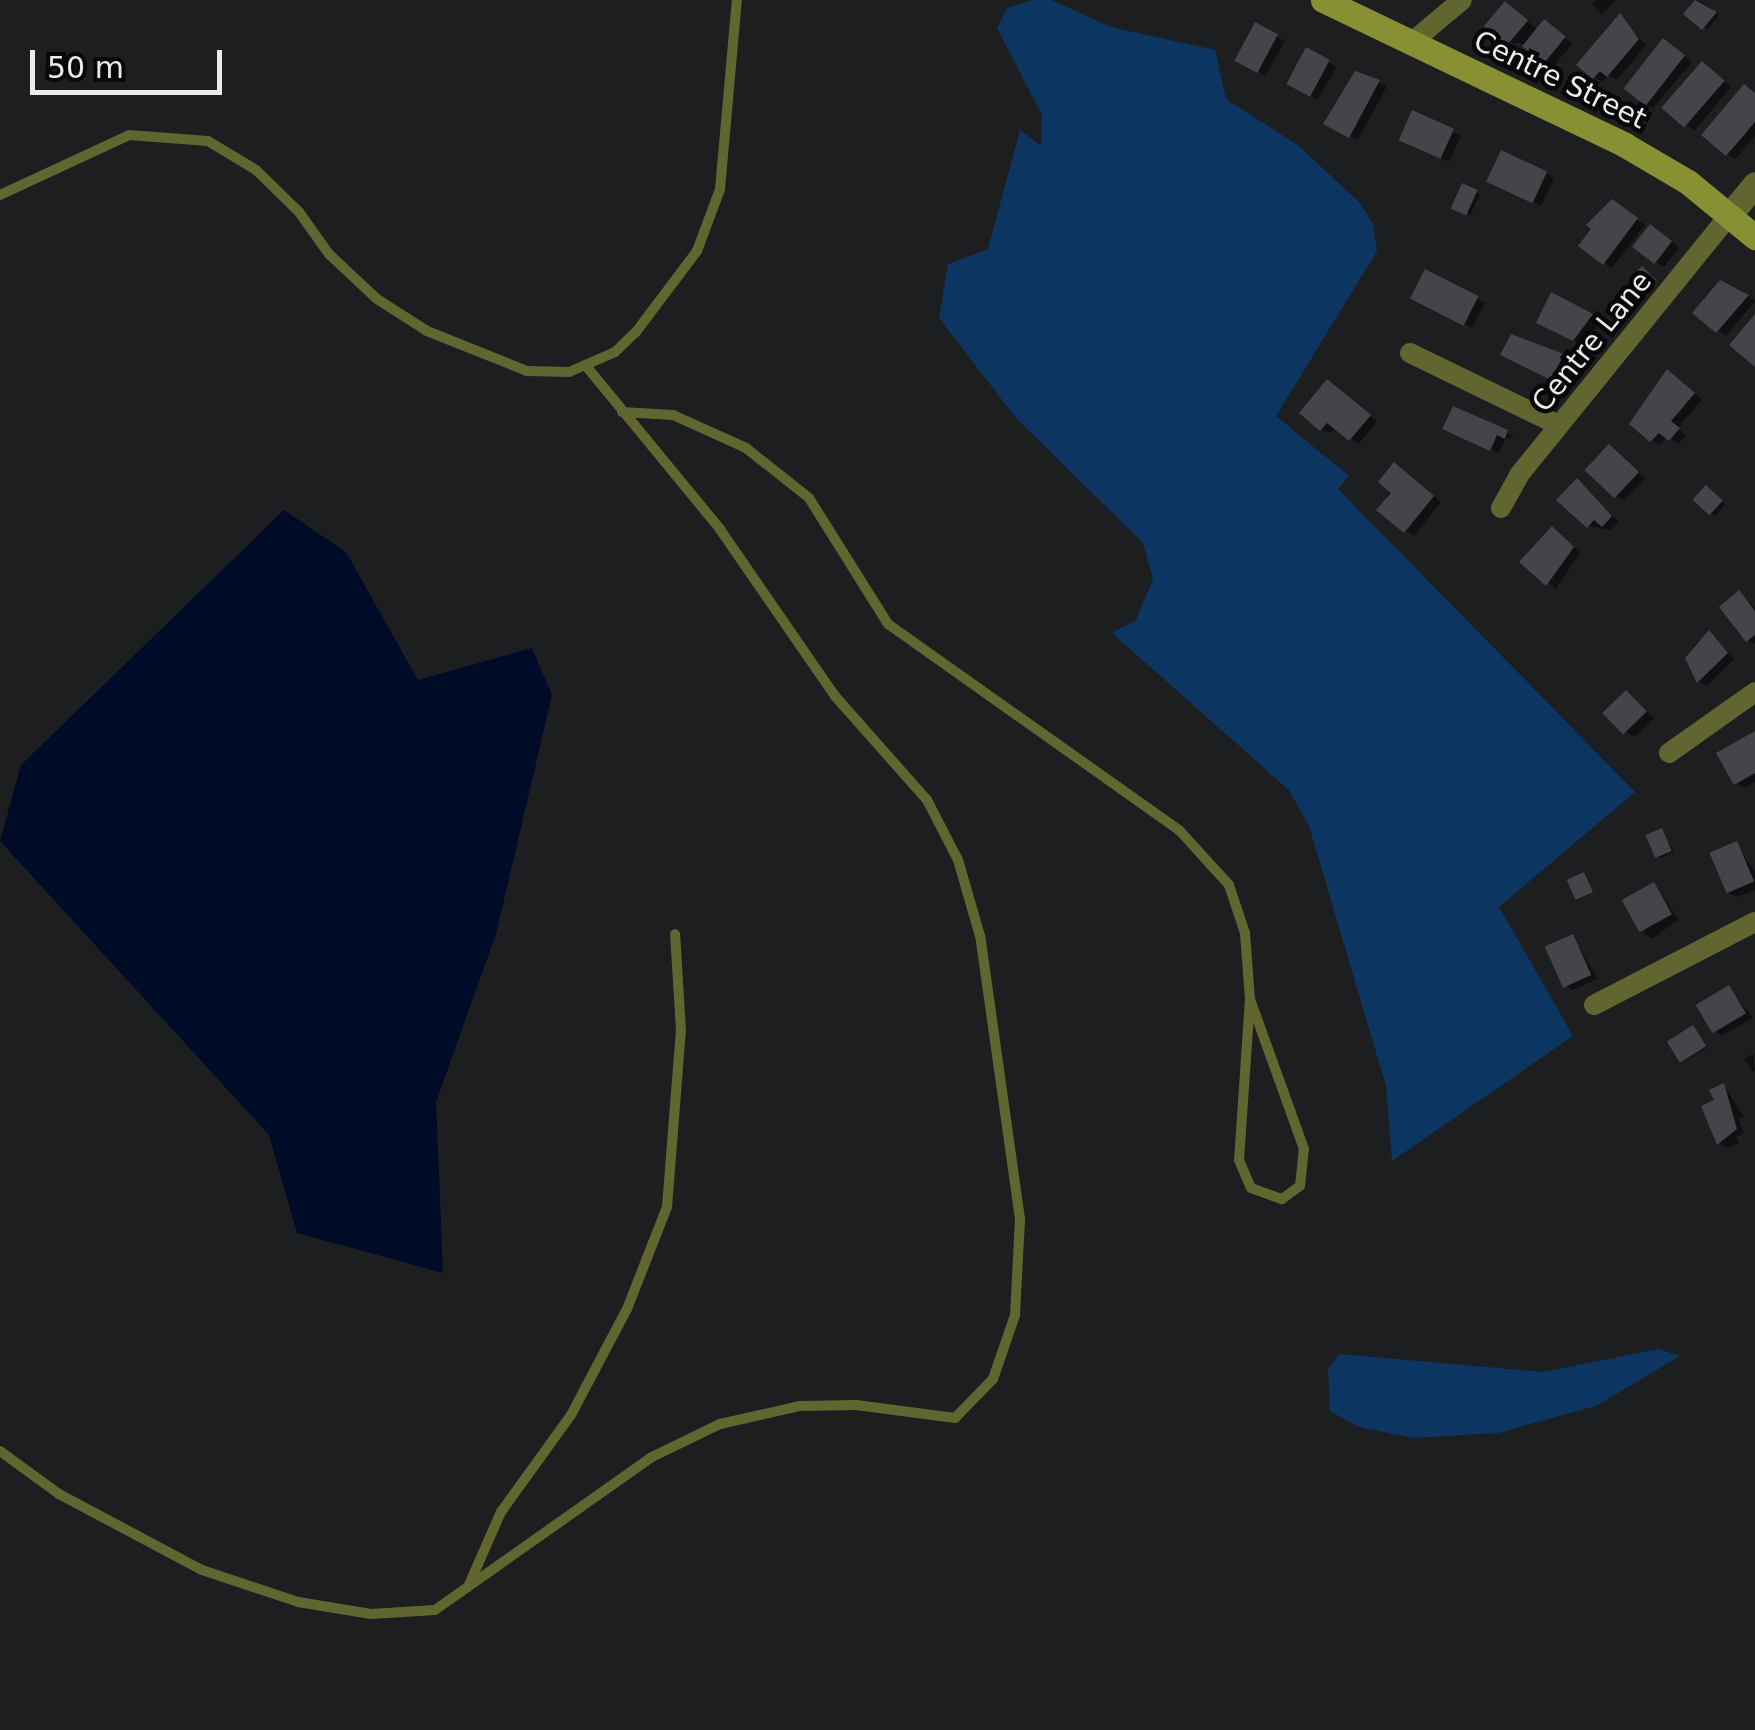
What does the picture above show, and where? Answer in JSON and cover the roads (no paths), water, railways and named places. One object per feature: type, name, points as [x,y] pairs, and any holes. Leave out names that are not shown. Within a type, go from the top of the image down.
[{"type":"main road","name":"Centre Street","points":[[1324,0],[1625,145],[1730,214],[1755,237]]},
{"type":"street","points":[[1412,42],[1462,0]]},
{"type":"street","points":[[1730,214],[1755,184]]},
{"type":"street","name":"Centre Lane","points":[[1501,508],[1558,426],[1730,214]]},
{"type":"street","points":[[1410,353],[1558,426]]},
{"type":"street","points":[[1669,753],[1755,692]]},
{"type":"street","points":[[1594,1006],[1755,922]]},
{"type":"lane","points":[[0,195],[129,134],[208,141],[256,170],[299,212],[329,254],[377,299],[426,331],[527,370],[549,374],[586,366],[615,352],[636,332],[696,250],[720,189],[737,0]]},
{"type":"lane","points":[[0,1451],[138,1539],[202,1570],[298,1602],[372,1614],[436,1610],[652,1456],[720,1424],[800,1406],[856,1405],[955,1418],[993,1379],[1015,1315],[1020,1218],[980,936],[958,860],[927,800],[835,696],[720,529],[586,366]]},
{"type":"lane","points":[[622,412],[674,415],[746,448],[809,498],[888,624],[1179,830],[1228,885],[1245,933],[1250,999],[1239,1160],[1251,1188],[1282,1198],[1300,1186],[1304,1149],[1250,999]]},
{"type":"lane","points":[[468,1588],[501,1512],[571,1415],[627,1309],[667,1207],[681,1031],[676,934]]}]
